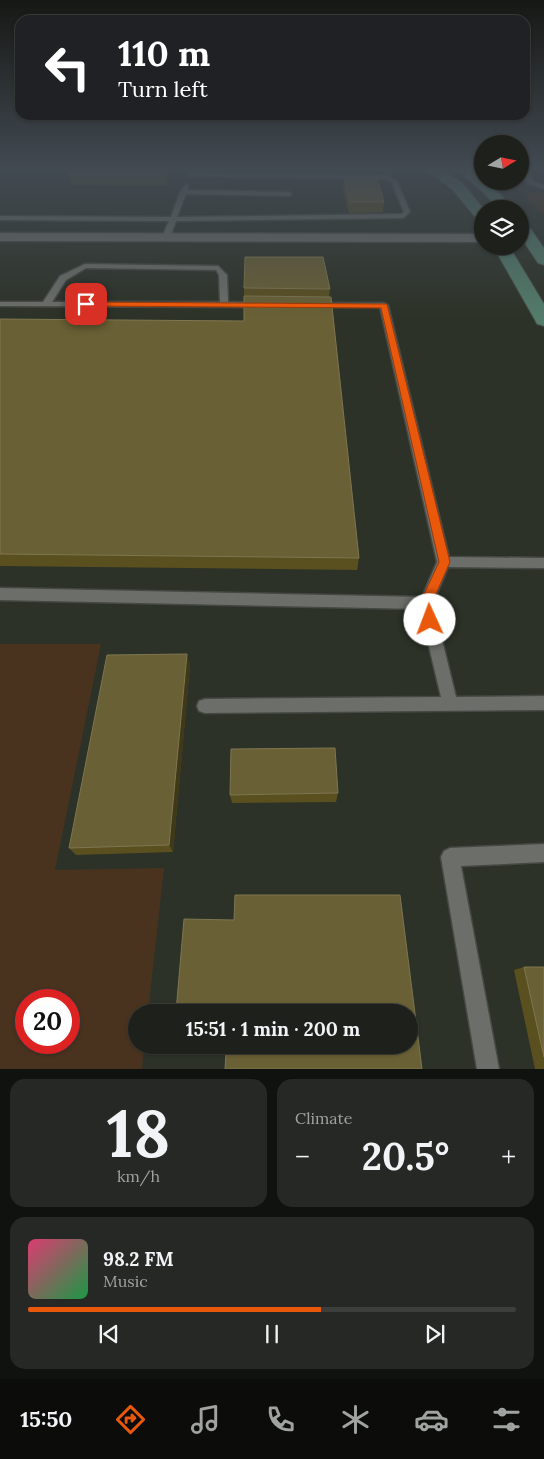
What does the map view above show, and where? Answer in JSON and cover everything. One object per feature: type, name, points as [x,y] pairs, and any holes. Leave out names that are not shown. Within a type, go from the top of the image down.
[{"type":"street","points":[[0,237],[474,238]]},
{"type":"street","points":[[529,243],[544,260]]},
{"type":"street","points":[[506,255],[544,320]]},
{"type":"lane","points":[[153,219],[182,219]]},
{"type":"lane","points":[[166,237],[173,219]]},
{"type":"lane","points":[[46,304],[64,278],[85,266],[218,268],[222,275],[224,305]]},
{"type":"lane","points":[[0,304],[274,305]]},
{"type":"lane","points":[[304,305],[384,306],[444,562],[426,603],[450,704]]},
{"type":"lane","points":[[444,562],[544,563]]},
{"type":"lane","points":[[0,594],[426,603]]},
{"type":"lane","points":[[205,706],[544,703]]},
{"type":"lane","points":[[488,1069],[450,857],[544,853]]},
{"type":"shaded area","points":[[0,219],[474,219],[474,255],[529,255],[529,219],[544,219],[544,1069],[0,1069]]},
{"type":"shaded area","points":[[0,644],[101,644],[55,870],[164,868],[149,1004],[128,1004],[128,1054],[143,1054],[142,1069],[0,1069]]},
{"type":"building","points":[[245,257],[323,257],[330,289],[244,288]]},
{"type":"building","points":[[244,296],[331,297],[359,558],[0,554],[0,319],[244,321]]},
{"type":"building","points":[[187,654],[169,845],[69,848],[107,655]]},
{"type":"building","points":[[335,748],[338,793],[230,795],[231,749]]},
{"type":"building","points":[[235,895],[400,895],[414,1004],[177,1004],[184,919],[234,920]]},
{"type":"building","points":[[524,967],[544,967],[544,1057]]},
{"type":"building","points":[[418,1037],[422,1069],[225,1069],[226,1054],[418,1054]]},
{"type":"route","points":[[86,304],[384,306],[444,562],[426,603],[430,620]]}]
